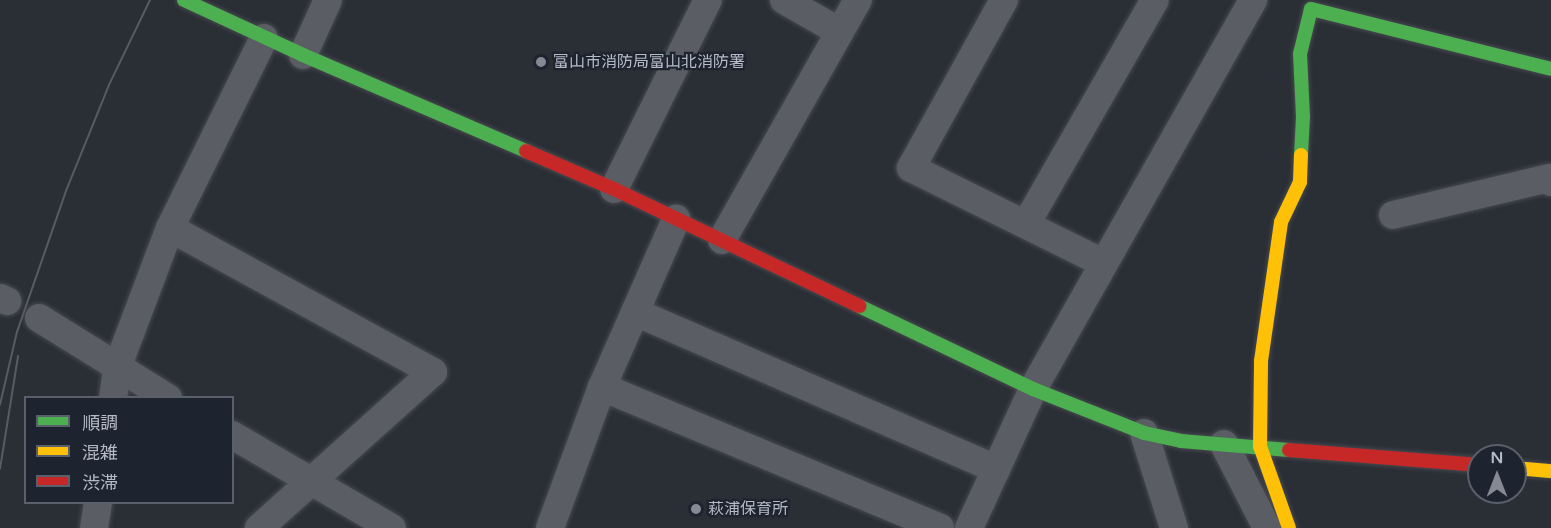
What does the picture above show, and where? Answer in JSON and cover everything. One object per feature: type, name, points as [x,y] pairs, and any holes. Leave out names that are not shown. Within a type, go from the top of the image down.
[{"type":"street","points":[[184,0],[264,38],[614,189],[1033,389],[1144,433],[1181,441],[1467,464]]},
{"type":"street","points":[[303,55],[328,0]]},
{"type":"street","points":[[614,189],[708,0]]},
{"type":"street","points":[[784,0],[840,32]]},
{"type":"street","points":[[722,240],[858,0]]},
{"type":"street","points":[[1004,0],[911,168],[1104,263]]},
{"type":"street","points":[[1026,224],[1155,0]]},
{"type":"street","points":[[969,528],[1033,389],[1253,0]]},
{"type":"street","points":[[1289,528],[1260,446],[1262,361],[1281,222],[1300,182],[1303,117],[1300,54],[1311,9],[1551,69]]},
{"type":"street","points":[[113,396],[117,368],[170,228],[264,38]]},
{"type":"street","points":[[1393,216],[1551,178]]},
{"type":"street","points":[[550,528],[602,387],[676,219]]},
{"type":"street","points":[[170,228],[433,372],[310,480],[260,528]]},
{"type":"street","points":[[635,312],[996,469]]},
{"type":"street","points":[[39,318],[165,396]]},
{"type":"street","points":[[602,387],[940,528]]},
{"type":"street","points":[[1144,433],[1174,528]]},
{"type":"street","points":[[234,436],[392,528]]},
{"type":"street","points":[[1224,444],[1267,528]]},
{"type":"street","points":[[1527,469],[1551,471]]},
{"type":"street","points":[[94,528],[98,504]]},
{"type":"tram line","points":[[0,405],[17,332],[66,191],[109,85],[150,0]]},
{"type":"tram line","points":[[0,469],[18,356]]},
{"type":"traffic: fast","points":[[184,0],[303,55],[526,151]]},
{"type":"traffic: fast","points":[[1301,155],[1303,117],[1300,54],[1311,9],[1551,69]]},
{"type":"traffic: fast","points":[[859,306],[1033,389],[1144,433],[1181,441],[1289,450]]},
{"type":"traffic: slow","points":[[1289,528],[1260,446],[1261,361],[1281,222],[1300,182],[1301,155]]},
{"type":"traffic: slow","points":[[1527,469],[1551,471]]},
{"type":"traffic: jam","points":[[526,151],[614,189],[859,306]]},
{"type":"traffic: jam","points":[[1289,450],[1467,464]]},
{"type":"place","name":"富山市消防局富山北消防署","points":[[541,62]]},
{"type":"place","name":"萩浦保育所","points":[[696,509]]}]
